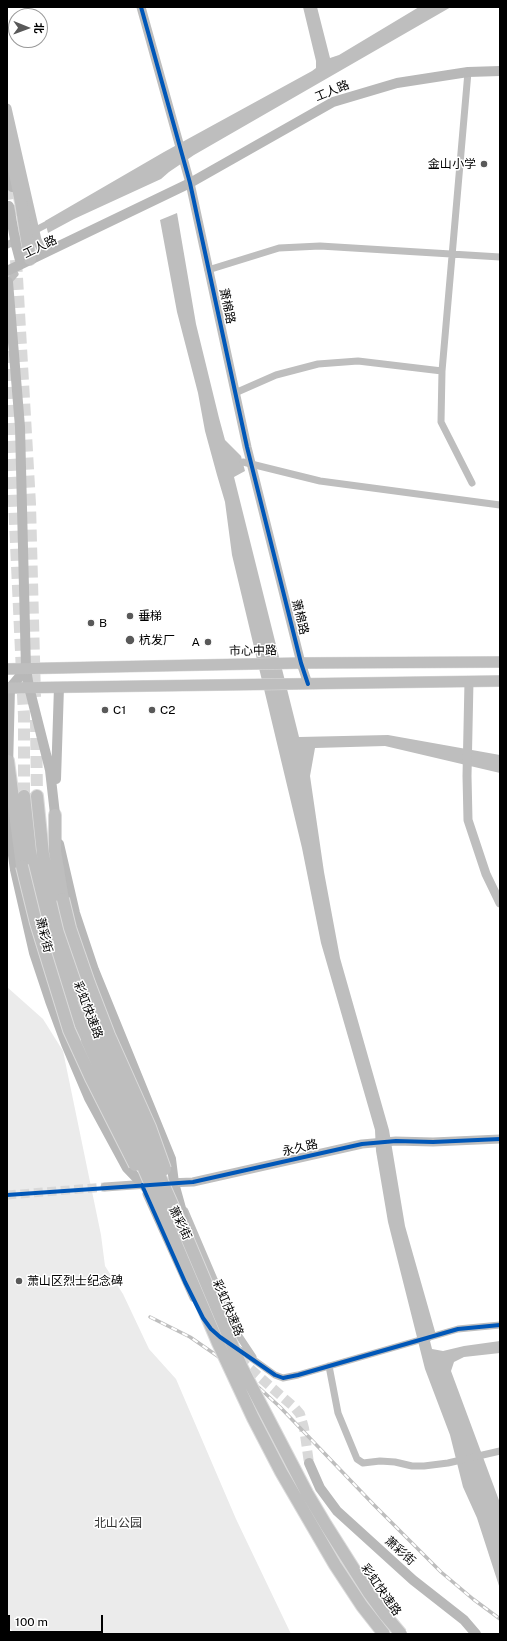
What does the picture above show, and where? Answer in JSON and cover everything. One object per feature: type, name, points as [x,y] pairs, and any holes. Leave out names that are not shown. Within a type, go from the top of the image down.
[{"type":"highway","points":[[7,136],[16,201],[25,243],[26,262]]},
{"type":"highway","points":[[8,761],[22,866],[36,923],[69,1030],[91,1078],[176,1246]]},
{"type":"highway","name":"彩虹快速路","points":[[24,796],[30,851],[43,910],[62,976],[73,1006],[93,1038],[188,1240],[242,1368],[307,1493],[369,1593],[401,1634]]},
{"type":"highway","name":"彩虹快速路","points":[[37,796],[43,854],[54,907],[93,1038],[128,1131],[176,1246],[237,1384],[281,1472],[335,1565],[362,1606],[384,1634]]},
{"type":"highway","points":[[55,815],[55,851],[70,928],[109,1035],[150,1127],[188,1240]]},
{"type":"main road","name":"工人路","points":[[9,275],[26,262],[43,253],[190,183],[332,102],[397,83],[468,72],[500,71]]},
{"type":"main road","points":[[7,165],[16,201]]},
{"type":"main road","name":"工人路","points":[[9,275],[172,198],[190,183]]},
{"type":"main road","name":"萧彩街","points":[[9,275],[20,427],[26,669],[29,687],[50,770],[58,838],[75,913],[91,963],[172,1159],[174,1183],[186,1226],[224,1317]]},
{"type":"main road","name":"市心中路","points":[[7,669],[288,663],[500,662]]},
{"type":"main road","points":[[8,688],[26,669]]},
{"type":"main road","points":[[8,688],[500,681]]},
{"type":"main road","name":"萧彩街","points":[[55,815],[59,687]]},
{"type":"main road","name":"萧彩街","points":[[8,688],[10,832],[15,870],[36,960],[66,1044],[89,1098],[127,1168],[150,1193],[213,1322]]},
{"type":"main road","name":"萧彩街","points":[[311,1463],[316,1478],[325,1496],[337,1511],[413,1580],[464,1620],[476,1634]]},
{"type":"street","name":"萧棉路","points":[[141,7],[190,183],[247,447],[301,663],[308,684]]},
{"type":"street","points":[[468,72],[442,371],[441,422],[472,483]]},
{"type":"street","points":[[7,108],[16,201]]},
{"type":"street","points":[[25,243],[43,253]]},
{"type":"street","points":[[208,270],[279,248],[320,246],[500,257]]},
{"type":"street","points":[[235,393],[276,375],[318,364],[358,361],[442,371]]},
{"type":"street","points":[[469,681],[467,776],[468,820],[486,874],[500,903]]},
{"type":"street","name":"永久路","points":[[105,1187],[193,1182],[362,1144],[396,1141],[433,1142],[500,1139]]},
{"type":"street","points":[[174,1183],[237,1334],[248,1351],[260,1364]]},
{"type":"street","points":[[142,1185],[185,1282],[203,1318],[211,1329],[220,1337],[275,1376],[283,1378],[298,1375],[438,1336],[458,1329],[500,1325]]},
{"type":"street","points":[[329,1366],[338,1413],[357,1459],[363,1463],[380,1460],[412,1466],[448,1464],[500,1450]]},
{"type":"green space","name":"北山公园","points":[[7,987],[43,1019],[63,1051],[101,1235],[105,1266],[123,1294],[149,1349],[176,1379],[236,1519],[291,1634],[15,1634],[7,1625]]},
{"type":"shaded area","points":[[303,7],[317,7],[330,58],[339,55],[419,7],[451,7],[194,155],[161,179],[74,219],[48,233],[45,221],[164,152],[316,68],[316,61]]},
{"type":"shaded area","points":[[177,213],[196,324],[219,418],[225,440],[241,456],[245,471],[234,477],[299,737],[388,735],[500,755],[500,773],[385,746],[315,748],[310,776],[324,872],[340,958],[389,1130],[405,1226],[436,1335],[430,1341],[432,1349],[443,1351],[464,1346],[500,1341],[500,1353],[464,1357],[454,1362],[451,1371],[500,1503],[500,1589],[477,1518],[463,1487],[450,1435],[425,1369],[388,1222],[376,1151],[375,1130],[321,943],[302,848],[232,555],[225,502],[205,431],[198,393],[177,312],[160,220]]},
{"type":"waterway","points":[[32,232],[53,221]]},
{"type":"waterway","name":"彩虹快速路","points":[[7,245],[19,239]]},
{"type":"waterway","points":[[243,462],[320,481],[500,505]]},
{"type":"tunnel","points":[[7,188],[12,216]]},
{"type":"tunnel","points":[[16,260],[30,504],[35,697]]},
{"type":"tunnel","points":[[7,351],[24,716],[24,796]]},
{"type":"tunnel","points":[[36,720],[37,796]]},
{"type":"tunnel","points":[[7,1195],[105,1187]]},
{"type":"tunnel","points":[[239,1359],[300,1414],[304,1428],[309,1463]]},
{"type":"railway","points":[[150,1317],[190,1337],[245,1375],[280,1407],[441,1572],[500,1619]]},
{"type":"cycle path","points":[[141,7],[190,183],[247,447],[301,663],[308,684]]},
{"type":"cycle path","points":[[7,1195],[193,1182],[362,1144],[396,1141],[433,1142],[500,1139]]},
{"type":"cycle path","points":[[142,1185],[185,1282],[203,1318],[211,1329],[220,1337],[275,1375],[283,1378],[298,1375],[458,1329],[500,1325]]},
{"type":"place","name":"金山小学","points":[[484,164]]},
{"type":"place","name":"垂梯","points":[[130,616]]},
{"type":"place","name":"B","points":[[91,623]]},
{"type":"place","name":"杭发厂","points":[[130,640]]},
{"type":"place","name":"A","points":[[208,642]]},
{"type":"place","name":"C1","points":[[105,710]]},
{"type":"place","name":"C2","points":[[152,710]]},
{"type":"place","name":"萧山区烈士纪念碑","points":[[19,1281]]}]
